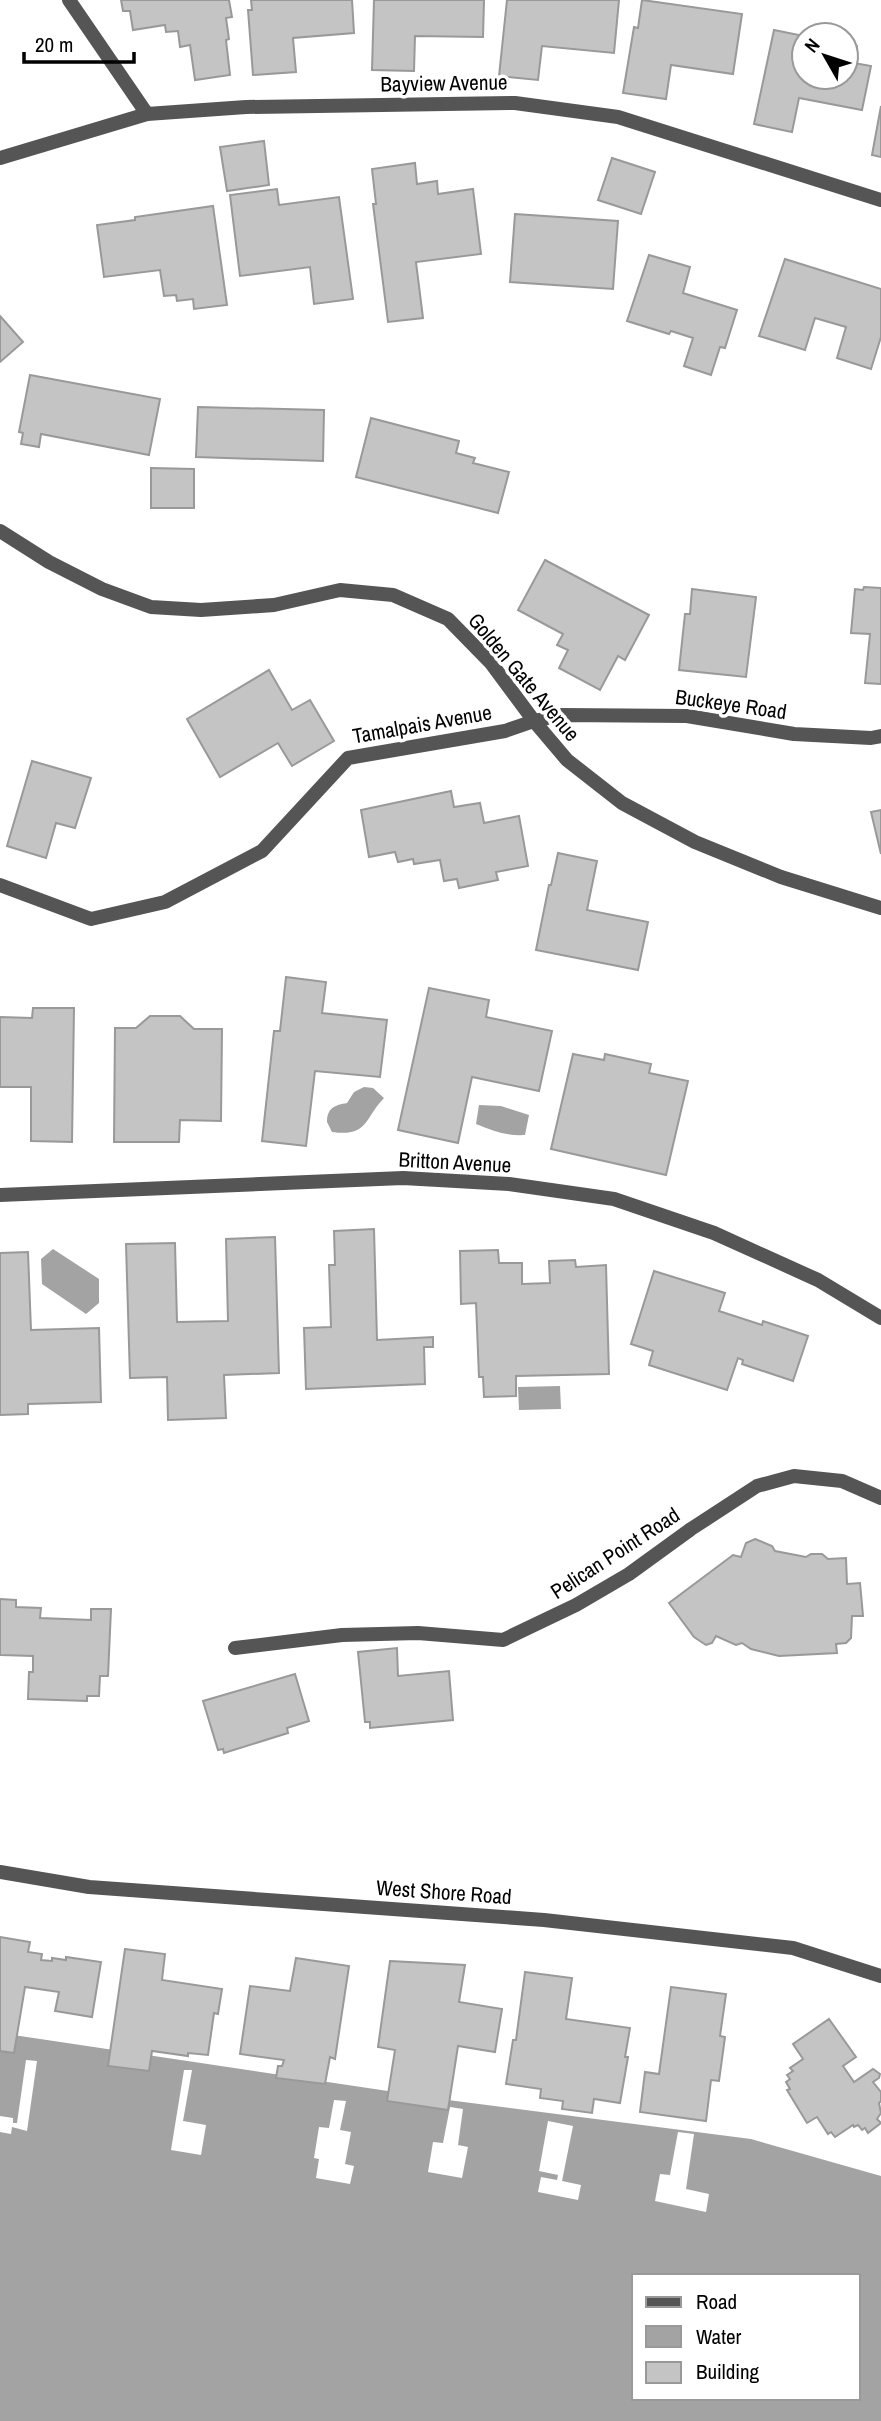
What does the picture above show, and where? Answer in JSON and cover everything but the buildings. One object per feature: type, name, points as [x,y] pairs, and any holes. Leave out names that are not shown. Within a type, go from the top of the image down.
[{"type":"street","points":[[69,0],[147,114]]},
{"type":"street","name":"Bayview Avenue","points":[[0,158],[147,114],[246,107],[515,103],[618,117],[881,200]]},
{"type":"street","name":"Golden Gate Avenue","points":[[0,531],[102,589],[151,607],[201,610],[274,606],[340,590],[393,595],[448,619],[491,663],[567,760],[622,803],[695,842],[781,877],[881,908]]},
{"type":"street","name":"Buckeye Road","points":[[534,721],[562,715],[687,716],[794,734],[871,738],[881,736]]},
{"type":"street","name":"Tamalpais Avenue","points":[[0,885],[91,919],[165,902],[262,852],[348,758],[505,731],[534,721]]},
{"type":"street","name":"Britton Avenue","points":[[0,1195],[403,1178],[509,1184],[614,1199],[714,1233],[818,1280],[881,1318]]},
{"type":"street","name":"Pelican Point Road","points":[[235,1648],[342,1636],[405,1633],[503,1640],[587,1599],[629,1574],[691,1529],[758,1486],[794,1476],[842,1481],[881,1498]]},
{"type":"street","name":"West Shore Road","points":[[0,1872],[89,1886],[544,1920],[793,1948],[881,1976]]},
{"type":"water","points":[[364,1087],[373,1088],[384,1098],[359,1129],[344,1133],[332,1132],[327,1122],[330,1110],[347,1103],[354,1092]]},
{"type":"water","points":[[479,1105],[501,1106],[529,1115],[525,1135],[500,1133],[476,1124]]},
{"type":"water","points":[[53,1249],[99,1279],[99,1303],[86,1314],[42,1284],[41,1259]]},
{"type":"water","points":[[560,1386],[561,1409],[519,1410],[518,1387]]},
{"type":"water","points":[[0,2033],[448,2100],[751,2139],[881,2176],[881,2421],[0,2421]]},
{"type":"pier","points":[[26,2060],[37,2061],[27,2131],[12,2127],[11,2134],[0,2132],[0,2116],[13,2118],[13,2123],[17,2123]]},
{"type":"pier","points":[[184,2070],[192,2070],[183,2121],[206,2125],[201,2155],[171,2150]]},
{"type":"pier","points":[[334,2100],[346,2101],[340,2130],[351,2132],[345,2164],[354,2166],[350,2184],[316,2178],[319,2159],[314,2158],[319,2127],[329,2128]]},
{"type":"pier","points":[[450,2107],[463,2109],[458,2145],[468,2147],[462,2178],[428,2172],[433,2142],[443,2143]]},
{"type":"pier","points":[[548,2121],[573,2126],[562,2181],[581,2185],[578,2200],[538,2192],[541,2177],[557,2180],[558,2175],[539,2171]]},
{"type":"pier","points":[[678,2132],[694,2134],[686,2189],[709,2194],[706,2212],[655,2201],[660,2174],[670,2175]]}]
